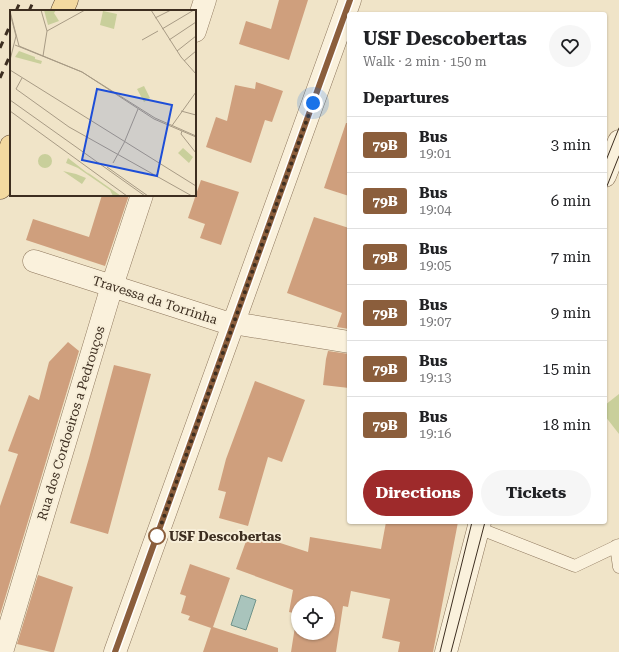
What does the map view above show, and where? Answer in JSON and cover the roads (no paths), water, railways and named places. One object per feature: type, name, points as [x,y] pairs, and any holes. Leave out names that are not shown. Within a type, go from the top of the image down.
[{"type":"main road","points":[[62,10],[67,0]]},
{"type":"main road","points":[[0,152],[10,129]]},
{"type":"main road","points":[[0,188],[10,150]]},
{"type":"street","points":[[196,28],[205,0]]},
{"type":"street","points":[[115,652],[350,0]]},
{"type":"street","points":[[607,171],[619,141]]},
{"type":"street","name":"Rua dos Cordoeiros a Pedrouços","points":[[2,652],[112,286],[142,196]]},
{"type":"street","name":"Travessa da Torrinha","points":[[34,261],[221,321],[347,342]]},
{"type":"street","points":[[446,652],[478,525]]},
{"type":"lane","points":[[478,525],[575,566],[617,546],[619,567]]},
{"type":"water","points":[[241,595],[256,600],[246,630],[231,625]]},
{"type":"tram line","points":[[607,158],[619,128]]},
{"type":"tram line","points":[[607,186],[619,156]]},
{"type":"tram line","points":[[440,652],[472,524]]},
{"type":"tram line","points":[[451,652],[484,524]]},
{"type":"railway","points":[[16,10],[21,0]]},
{"type":"railway","points":[[29,10],[34,0]]},
{"type":"railway","points":[[0,48],[10,25]]},
{"type":"railway","points":[[0,78],[10,55]]},
{"type":"place","name":"USF Descobertas","points":[[157,536]]}]
